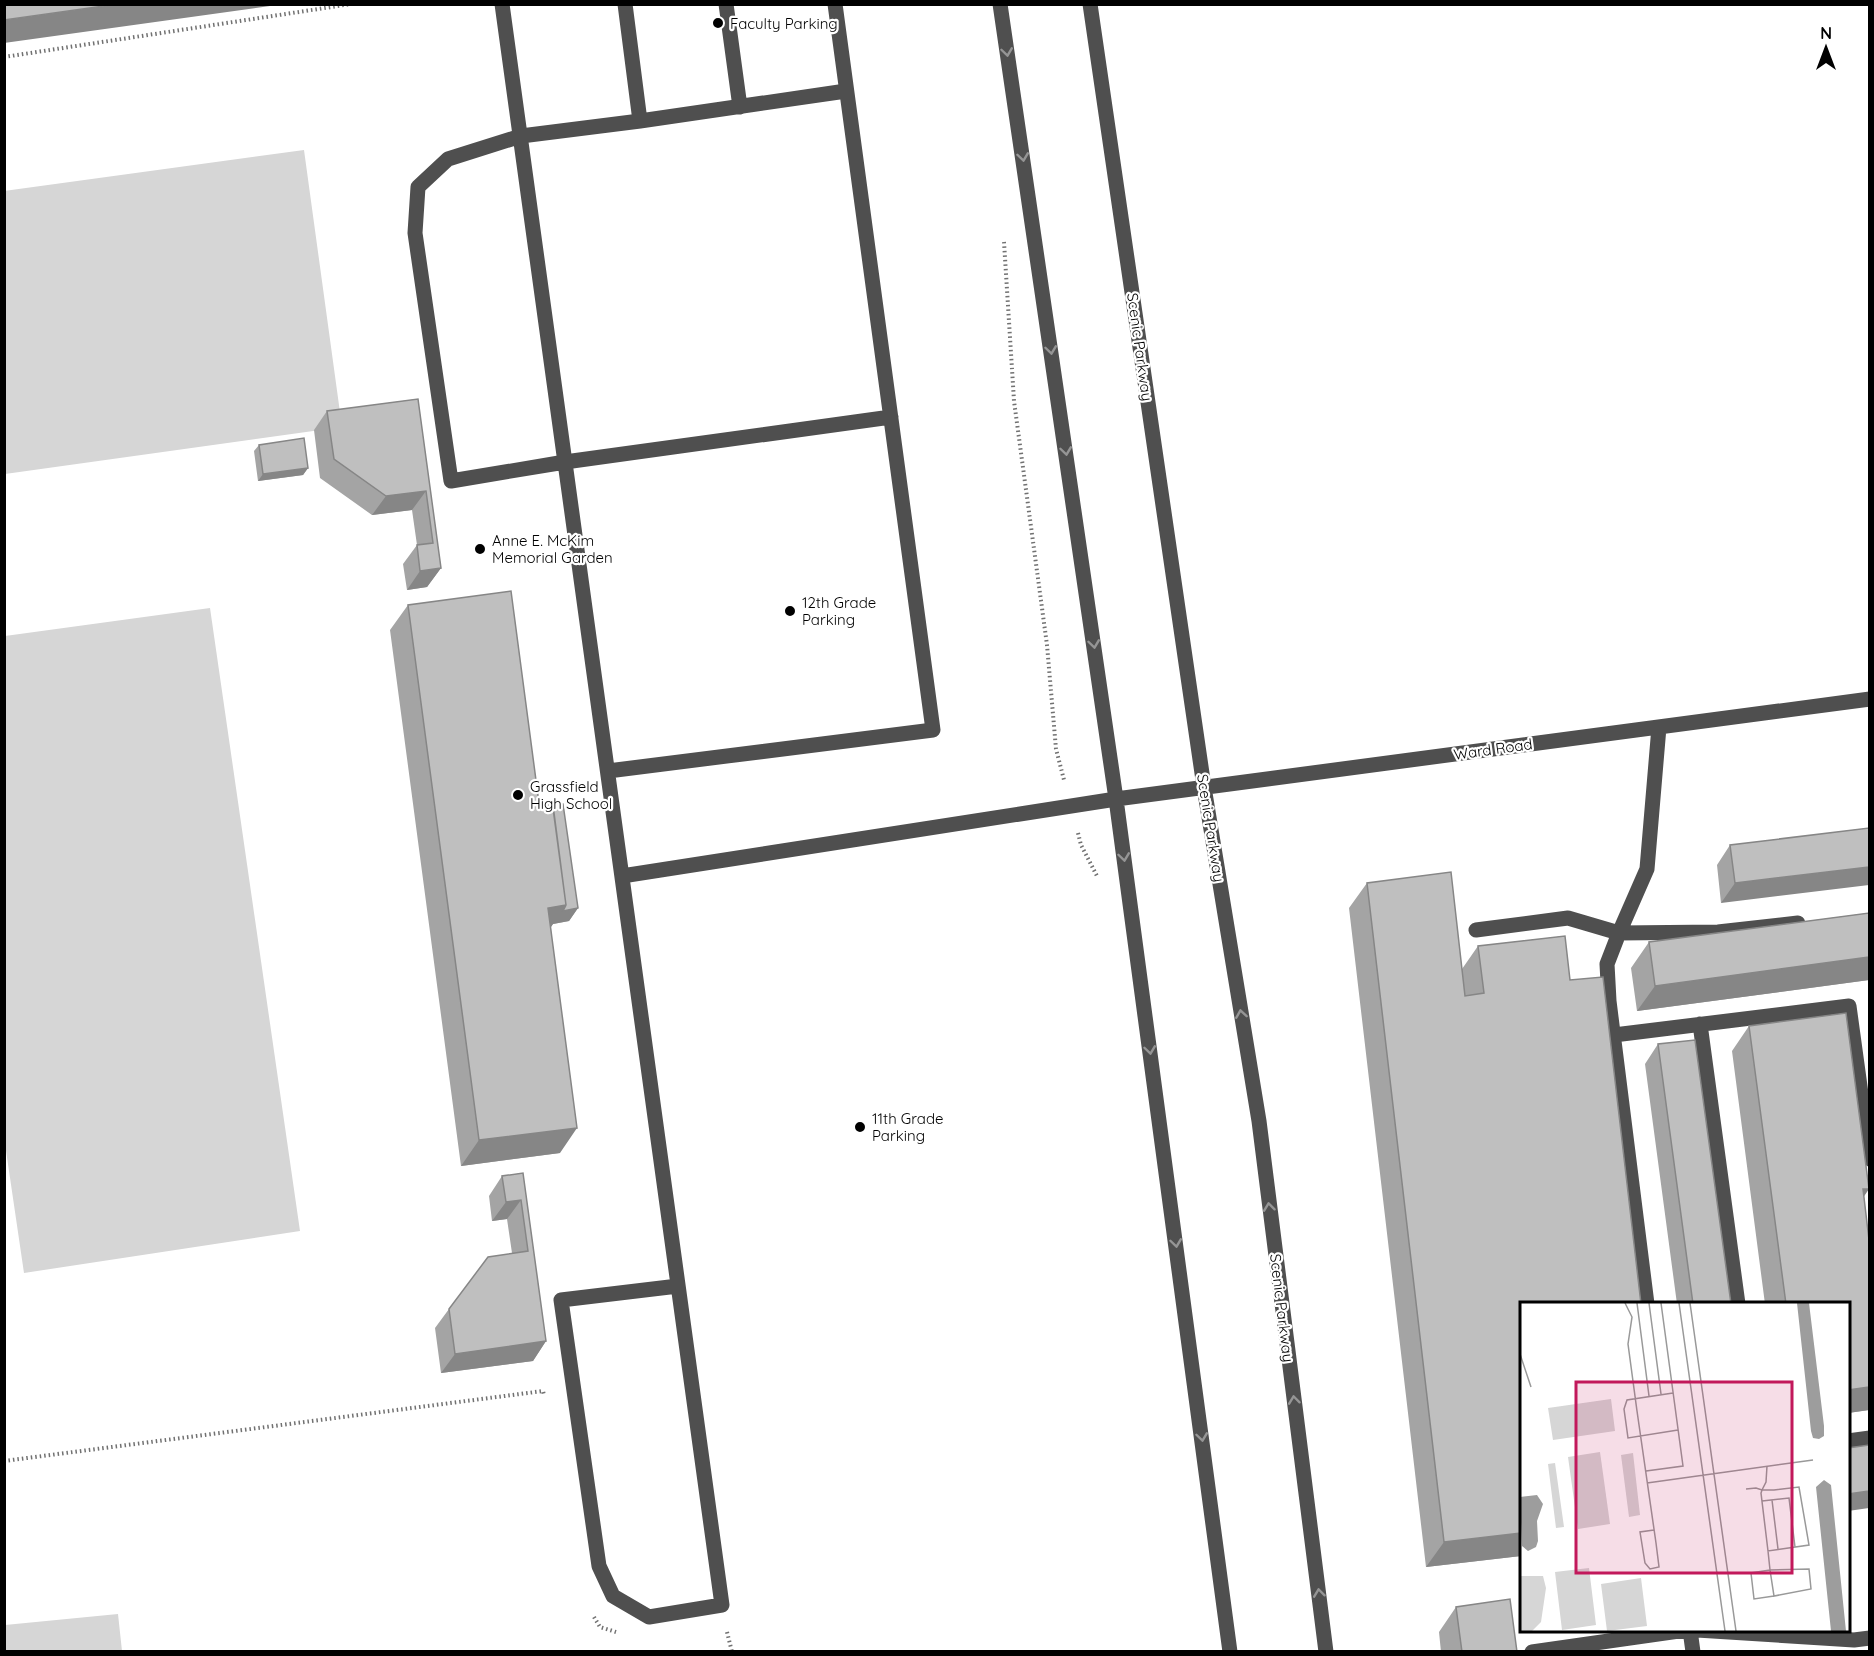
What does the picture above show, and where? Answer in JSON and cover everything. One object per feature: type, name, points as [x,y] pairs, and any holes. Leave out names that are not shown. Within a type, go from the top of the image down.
[{"type":"street","points":[[502,4],[722,1605],[649,1617],[613,1596],[599,1566],[561,1300],[678,1286]]},
{"type":"street","points":[[625,4],[640,121]]},
{"type":"street","points":[[726,4],[740,106]]},
{"type":"street","points":[[608,771],[933,730],[835,4]]},
{"type":"street","points":[[1000,4],[1116,799],[1230,1652]]},
{"type":"street","name":"Scenic Parkway","points":[[1090,4],[1204,787],[1259,1121],[1326,1652]]},
{"type":"street","points":[[846,91],[521,136],[448,159],[418,186],[415,233],[451,481],[565,462],[891,417]]},
{"type":"street","name":"Ward Road","points":[[622,876],[1116,799],[1869,699]]},
{"type":"street","points":[[1647,1302],[1609,1001],[1607,964],[1618,933],[1647,869],[1659,727]]},
{"type":"street","points":[[1476,930],[1568,918],[1618,933],[1718,932],[1811,921]]},
{"type":"street","points":[[1614,1035],[1849,1006],[1869,1159]]},
{"type":"street","points":[[1700,1024],[1738,1302]]},
{"type":"street","points":[[1850,1441],[1869,1438]]},
{"type":"street","points":[[1532,1652],[1674,1632]]},
{"type":"street","points":[[1688,1632],[1693,1652]]},
{"type":"street","points":[[1728,1632],[1854,1640],[1869,1638]]},
{"type":"path","points":[[4,57],[351,4]]},
{"type":"path","points":[[4,1461],[543,1391]]},
{"type":"shaded area","points":[[304,150],[342,427],[5,474],[4,191]]},
{"type":"shaded area","points":[[210,608],[300,1231],[24,1273],[4,1137],[5,636]]},
{"type":"shaded area","points":[[118,1614],[122,1651],[5,1651],[5,1625]]},
{"type":"building","points":[[4,4],[118,4],[4,20]]},
{"type":"building","points":[[418,399],[441,568],[420,571],[417,545],[433,543],[426,491],[386,496],[334,459],[327,411]]},
{"type":"building","points":[[304,438],[308,468],[263,474],[259,445]]},
{"type":"building","points":[[511,591],[539,803],[552,801],[566,905],[548,908],[577,1128],[479,1140],[408,605]]},
{"type":"building","points":[[563,804],[578,908],[563,911],[566,905],[553,805]]},
{"type":"building","points":[[1869,828],[1869,867],[1735,883],[1730,845]]},
{"type":"building","points":[[1451,872],[1465,996],[1484,993],[1478,946],[1565,936],[1570,980],[1603,977],[1641,1302],[1520,1302],[1520,1533],[1444,1542],[1367,883]]},
{"type":"building","points":[[1869,913],[1869,957],[1655,986],[1649,942]]},
{"type":"building","points":[[1846,1013],[1869,1189],[1863,1189],[1869,1240],[1869,1387],[1850,1390],[1850,1302],[1786,1302],[1749,1026]]},
{"type":"building","points":[[1695,1040],[1731,1302],[1693,1302],[1658,1044]]},
{"type":"building","points":[[523,1173],[546,1341],[455,1354],[449,1309],[488,1257],[528,1251],[521,1200],[506,1202],[502,1176]]},
{"type":"building","points":[[1869,1445],[1869,1491],[1850,1494],[1850,1448]]},
{"type":"building","points":[[1510,1599],[1517,1652],[1462,1652],[1456,1607]]},
{"type":"place","name":"Faculty Parking","points":[[718,23]]},
{"type":"place","name":"Anne E. McKim Memorial Garden","points":[[480,549]]},
{"type":"place","name":"12th Grade Parking","points":[[790,611]]},
{"type":"place","name":"Grassfield High School","points":[[518,795]]},
{"type":"place","name":"11th Grade Parking","points":[[860,1127]]}]
